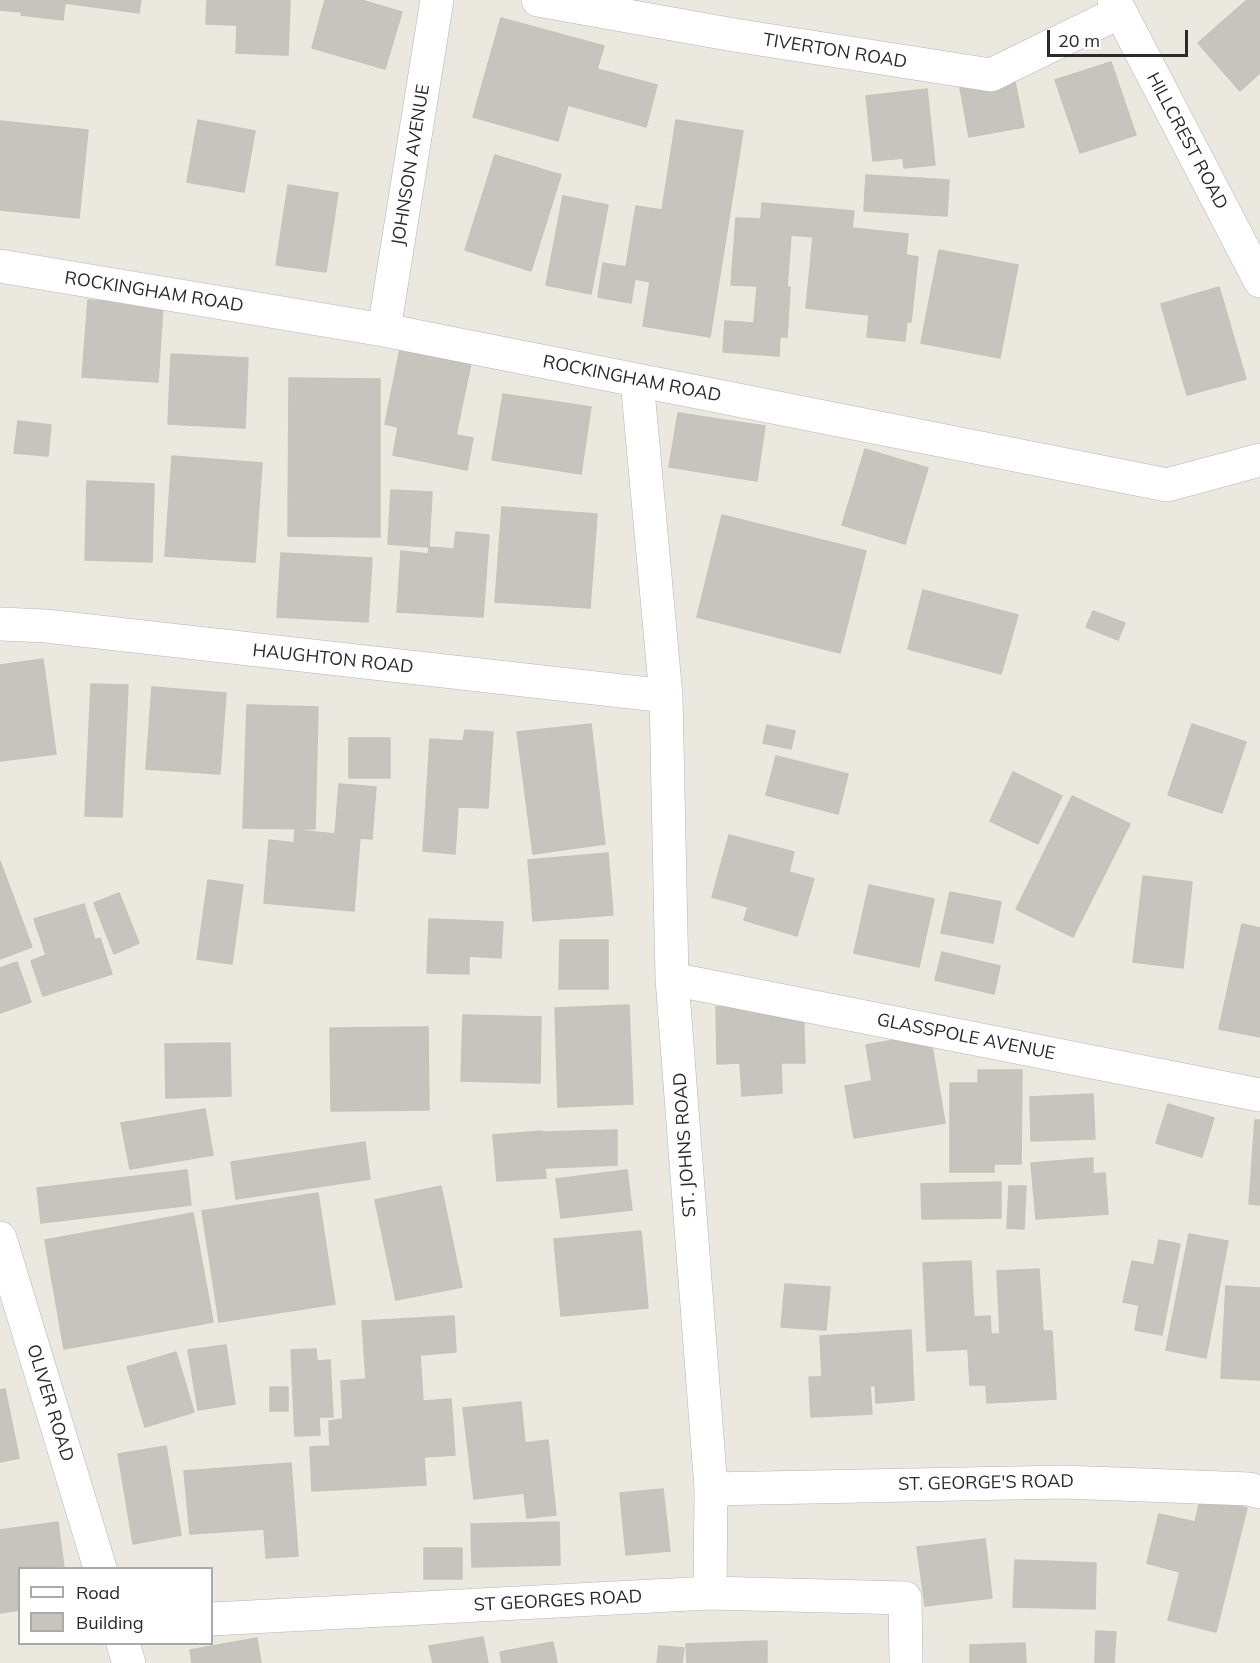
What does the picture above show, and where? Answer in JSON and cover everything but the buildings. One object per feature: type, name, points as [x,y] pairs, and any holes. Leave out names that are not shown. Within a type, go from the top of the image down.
[{"type":"street","name":"JOHNSON AVENUE","points":[[384,330],[437,0]]},
{"type":"street","name":"TIVERTON ROAD","points":[[538,0],[734,35],[992,75],[1117,6]]},
{"type":"street","name":"HILLCREST ROAD","points":[[1117,6],[1260,281]]},
{"type":"street","name":"ROCKINGHAM ROAD","points":[[0,266],[384,330],[1167,485],[1260,460]]},
{"type":"street","name":"ST. JOHNS ROAD","points":[[637,380],[666,696],[672,979],[711,1489],[710,1593]]},
{"type":"street","name":"HAUGHTON ROAD","points":[[0,624],[46,626],[666,696]]},
{"type":"street","name":"GLASSPOLE AVENUE","points":[[672,979],[1260,1095]]},
{"type":"street","name":"OLIVER ROAD","points":[[0,1238],[99,1567]]},
{"type":"street","name":"ST. GEORGE'S ROAD","points":[[711,1489],[1064,1482],[1260,1492]]},
{"type":"street","name":"ST GEORGES ROAD","points":[[213,1618],[710,1593],[905,1598],[906,1663]]},
{"type":"street","points":[[123,1645],[129,1663]]}]
